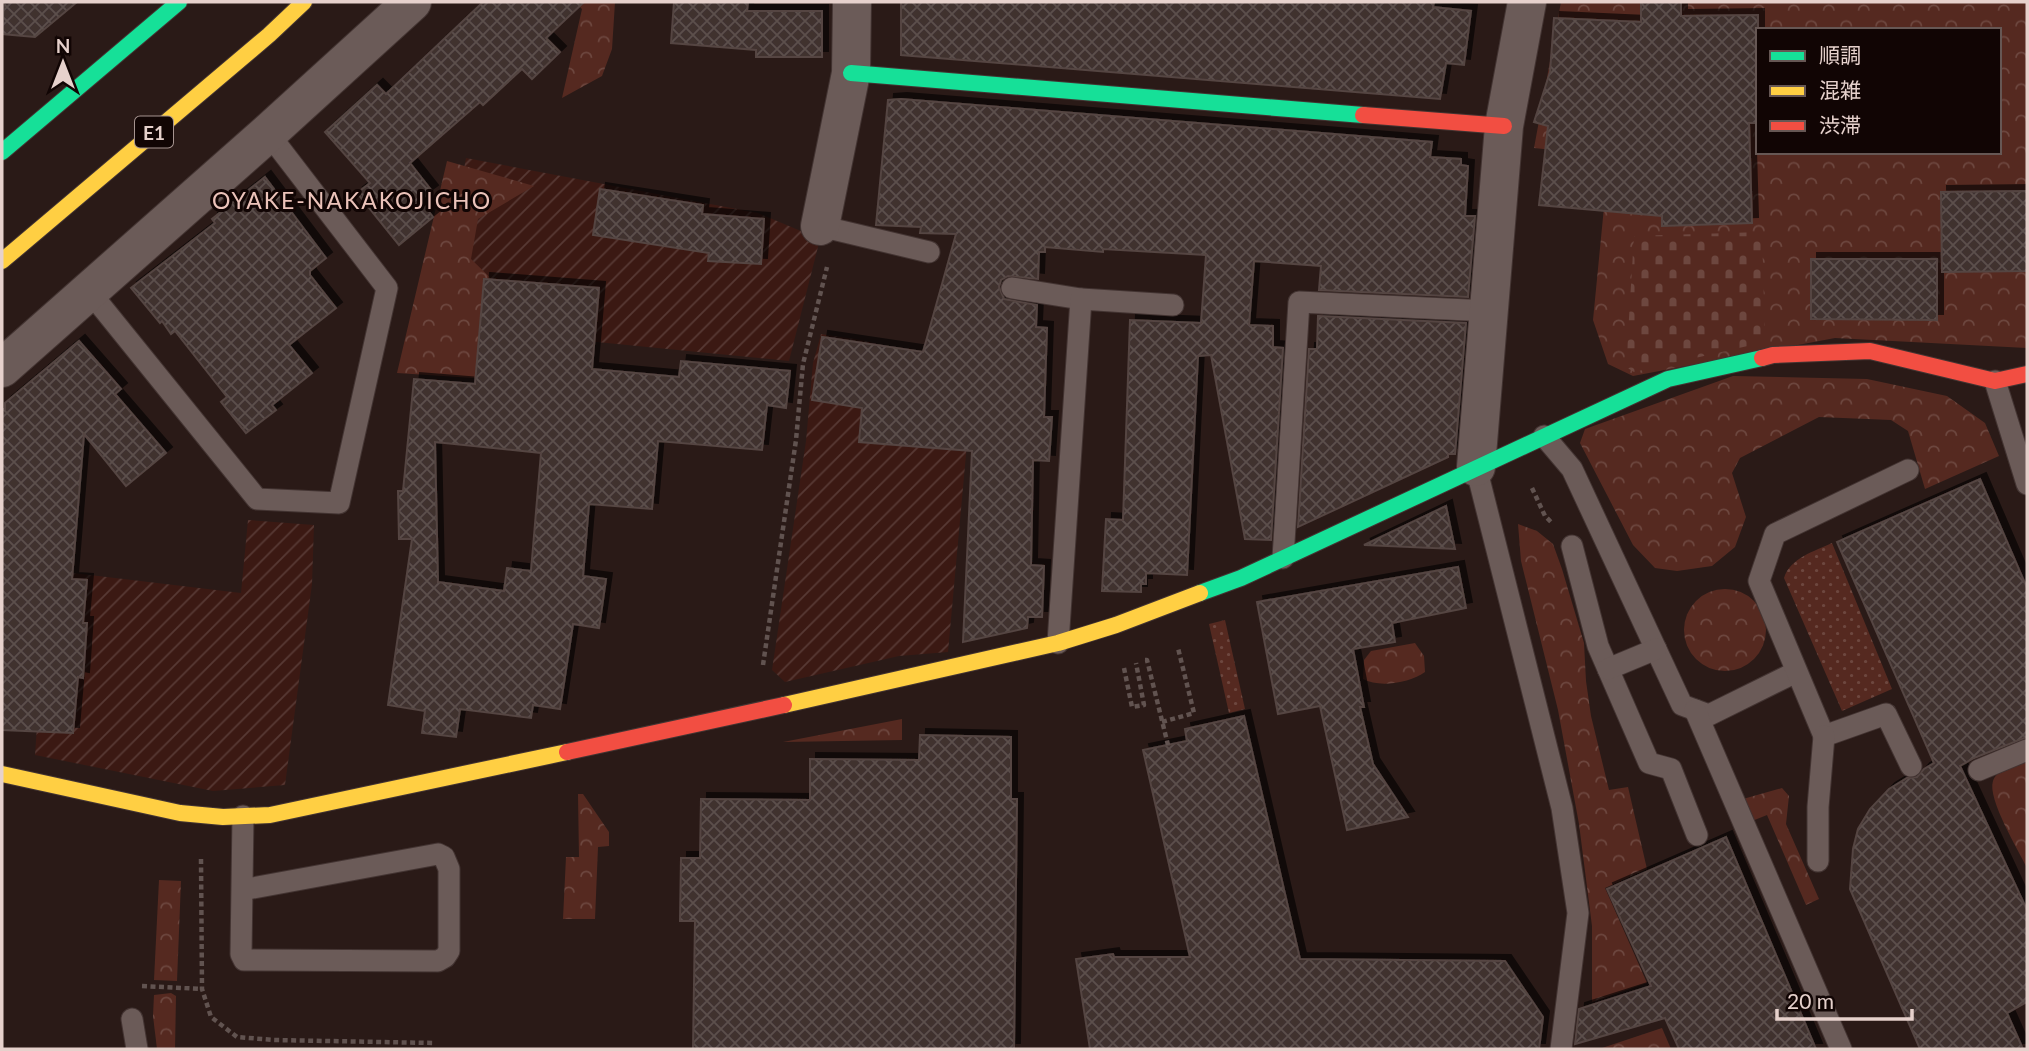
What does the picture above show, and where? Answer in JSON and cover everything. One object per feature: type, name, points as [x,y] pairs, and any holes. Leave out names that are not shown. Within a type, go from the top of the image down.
[{"type":"main road","points":[[2,152],[179,2]]},
{"type":"main road","name":"E1","points":[[2,261],[304,2]]},
{"type":"main road","points":[[851,73],[1504,126]]},
{"type":"main road","points":[[2,774],[180,814],[243,817],[271,815],[757,711],[1058,643],[1241,578],[1668,379],[1773,355],[1870,351],[1995,381],[2027,374]]},
{"type":"street","points":[[2,368],[412,2]]},
{"type":"street","points":[[827,228],[851,73],[852,2]]},
{"type":"street","points":[[1476,467],[1504,126],[1528,2]]},
{"type":"lane","points":[[89,290],[257,499],[339,503],[387,288],[268,133]]},
{"type":"lane","points":[[827,228],[929,253]]},
{"type":"lane","points":[[1012,288],[1081,299],[1173,305]]},
{"type":"lane","points":[[1058,643],[1081,299]]},
{"type":"lane","points":[[1283,558],[1299,302],[1489,311]]},
{"type":"lane","points":[[1995,381],[2027,484]]},
{"type":"lane","points":[[1544,436],[1572,469],[1682,705],[1709,715],[1796,672]]},
{"type":"lane","points":[[1476,467],[1562,808],[1578,914],[1560,1049]]},
{"type":"lane","points":[[1818,861],[1818,807],[1824,736],[1759,581],[1774,534],[1908,470]]},
{"type":"lane","points":[[1572,546],[1598,646],[1649,763],[1671,769],[1696,835]]},
{"type":"lane","points":[[1608,669],[1656,649]]},
{"type":"lane","points":[[1695,710],[1840,1049]]},
{"type":"lane","points":[[1824,736],[1886,713],[1911,766]]},
{"type":"lane","points":[[1979,770],[2027,750]]},
{"type":"lane","points":[[242,890],[438,854],[444,857],[449,869],[449,951],[438,961],[246,960],[241,954],[243,817]]},
{"type":"lane","points":[[132,1019],[137,1049]]},
{"type":"path","points":[[757,711],[796,440],[803,364],[827,228]]},
{"type":"path","points":[[1514,449],[1545,516],[1572,546]]},
{"type":"path","points":[[1162,722],[1194,713],[1176,639]]},
{"type":"path","points":[[1124,668],[1132,707],[1144,705],[1136,663],[1147,660],[1168,745]]},
{"type":"path","points":[[134,985],[202,989]]},
{"type":"shaded area","points":[[466,158],[758,213],[820,239],[789,361],[434,326]]},
{"type":"shaded area","points":[[821,334],[861,340],[974,367],[948,652],[899,656],[785,682],[772,670],[806,441],[813,363]]},
{"type":"shaded area","points":[[248,520],[314,525],[312,584],[285,785],[213,791],[35,755],[48,570],[241,593]]},
{"type":"green space","points":[[575,2],[615,2],[612,49],[602,76],[562,98],[582,9]]},
{"type":"green space","points":[[1561,2],[2027,2],[2027,348],[1835,338],[1633,376],[1608,364],[1593,320],[1609,156],[1534,148]]},
{"type":"green space","points":[[447,161],[534,186],[478,219],[471,259],[515,302],[489,379],[397,373]]},
{"type":"green space","points":[[1762,232],[1765,342],[1634,372],[1626,367],[1634,236]]},
{"type":"green space","points":[[1733,376],[1867,379],[1947,396],[1985,423],[1999,456],[1925,489],[1908,431],[1891,420],[1819,417],[1740,458],[1732,473],[1746,517],[1735,547],[1712,566],[1677,571],[1655,568],[1633,545],[1580,443],[1585,429]]},
{"type":"green space","points":[[1518,524],[1537,531],[1553,544],[1584,643],[1591,716],[1609,790],[1628,787],[1647,869],[1605,888],[1647,983],[1592,1002],[1592,926],[1579,824],[1558,710],[1521,561]]},
{"type":"green space","points":[[1832,543],[1892,689],[1842,711],[1784,578],[1797,560]]},
{"type":"green space","points":[[1725,589],[1741,592],[1754,601],[1763,614],[1766,630],[1763,646],[1754,659],[1741,668],[1725,671],[1709,668],[1696,659],[1687,646],[1684,630],[1687,614],[1696,601],[1709,592]]},
{"type":"green space","points":[[1225,620],[1245,709],[1229,713],[1209,624]]},
{"type":"green space","points":[[1415,643],[1424,656],[1425,672],[1394,683],[1377,683],[1363,679],[1364,660],[1371,651]]},
{"type":"green space","points":[[902,719],[902,740],[783,742]]},
{"type":"green space","points":[[2019,762],[2027,763],[2027,868],[1999,812],[1992,789],[1997,775]]},
{"type":"green space","points":[[1782,788],[1789,796],[1786,824],[1819,899],[1806,905],[1767,815],[1752,821],[1743,799]]},
{"type":"green space","points":[[578,794],[583,794],[609,832],[609,846],[598,847],[595,919],[563,919],[566,857],[579,857]]},
{"type":"green space","points":[[159,880],[181,881],[177,981],[154,980]]},
{"type":"green space","points":[[171,993],[176,996],[175,1049],[157,1049],[153,1016],[154,995]]},
{"type":"green space","points":[[1662,1028],[1671,1049],[1599,1049]]},
{"type":"building","points":[[4,2],[77,2],[35,37],[2,34]]},
{"type":"building","points":[[483,2],[584,2],[546,38],[560,52],[532,79],[522,69],[483,105],[480,102],[410,163],[432,191],[420,200],[433,217],[399,245],[357,193],[370,183],[325,132],[377,85],[386,94]]},
{"type":"building","points":[[674,2],[748,2],[747,11],[822,11],[822,57],[756,57],[756,50],[671,43]]},
{"type":"building","points":[[901,2],[1434,2],[1433,7],[1471,11],[1464,65],[1446,63],[1440,99],[901,55]]},
{"type":"building","points":[[1641,2],[1681,2],[1681,16],[1758,15],[1756,123],[1749,123],[1752,223],[1662,226],[1662,216],[1539,205],[1548,126],[1534,122],[1550,72],[1554,18],[1641,22]]},
{"type":"building","points":[[888,100],[1432,142],[1430,157],[1461,159],[1461,165],[1468,166],[1465,216],[1475,216],[1468,297],[1319,290],[1321,266],[1254,261],[1249,325],[1273,326],[1273,347],[1283,348],[1271,540],[1245,539],[1211,355],[1198,356],[1187,575],[1146,573],[1146,584],[1141,584],[1141,592],[1102,591],[1106,519],[1123,520],[1130,320],[1201,323],[1206,255],[1103,249],[1103,252],[1045,247],[1045,252],[1039,252],[1038,279],[1008,276],[1001,280],[999,287],[1004,299],[1037,305],[1036,327],[1047,328],[1044,417],[1052,417],[1049,461],[1033,460],[1031,565],[1044,566],[1042,617],[1028,617],[1027,628],[963,642],[972,451],[859,442],[862,408],[812,400],[822,337],[923,352],[956,234],[920,233],[921,227],[876,225]]},
{"type":"building","points":[[265,177],[326,258],[310,271],[310,275],[336,308],[289,345],[312,373],[272,405],[276,410],[246,433],[221,402],[227,397],[175,331],[171,334],[131,288],[215,223],[212,219]]},
{"type":"building","points":[[600,189],[703,205],[702,214],[764,219],[761,264],[708,261],[709,253],[593,235]]},
{"type":"building","points":[[2027,191],[2027,271],[1942,272],[1941,192]]},
{"type":"building","points":[[1811,259],[1937,259],[1937,320],[1811,319]]},
{"type":"building","points":[[484,279],[599,288],[592,369],[679,377],[681,361],[790,371],[786,408],[767,405],[762,450],[658,441],[652,509],[589,504],[583,576],[606,579],[599,628],[573,624],[560,709],[533,705],[531,718],[460,709],[456,737],[422,733],[425,711],[388,705],[412,539],[399,539],[398,491],[403,491],[414,379],[475,384]],"holes":[[[435,442],[541,453],[531,571],[507,568],[504,591],[438,582]]]},
{"type":"building","points":[[1318,316],[1466,323],[1455,454],[1448,454],[1448,457],[1298,527],[1309,349],[1317,349]]},
{"type":"building","points":[[79,341],[121,389],[115,394],[166,453],[126,486],[84,434],[72,579],[87,580],[83,623],[87,623],[83,678],[78,677],[73,733],[2,730],[2,409],[5,409],[5,403]]},
{"type":"building","points":[[1980,479],[2027,588],[2027,737],[1960,766],[2027,910],[2027,1002],[2007,1013],[2023,1049],[1920,1049],[1850,889],[1853,849],[1858,829],[1870,809],[1889,789],[1907,778],[1917,777],[1934,763],[1837,542]]},
{"type":"building","points":[[1446,506],[1455,549],[1364,545]]},
{"type":"building","points":[[1458,567],[1466,608],[1392,623],[1395,642],[1353,649],[1364,707],[1360,707],[1373,764],[1408,817],[1347,830],[1320,706],[1278,714],[1257,602]]},
{"type":"building","points":[[1244,716],[1300,959],[1505,961],[1543,1017],[1539,1049],[1090,1049],[1076,959],[1113,954],[1114,957],[1190,957],[1143,750],[1187,741],[1185,729]]},
{"type":"building","points":[[920,735],[1011,737],[1011,799],[1017,799],[1014,1049],[693,1049],[695,921],[680,921],[681,858],[700,858],[701,799],[810,800],[810,759],[919,760]]},
{"type":"building","points":[[1726,837],[1816,1049],[1679,1049],[1665,1018],[1575,1044],[1579,1009],[1651,986],[1607,889]]},
{"type":"traffic: fast","points":[[2,152],[179,2]]},
{"type":"traffic: fast","points":[[851,73],[1363,115]]},
{"type":"traffic: fast","points":[[1200,593],[1241,578],[1668,379],[1762,358]]},
{"type":"traffic: slow","points":[[2,261],[269,35],[304,2]]},
{"type":"traffic: slow","points":[[784,705],[1058,643],[1116,625],[1200,593]]},
{"type":"traffic: slow","points":[[2,774],[180,813],[223,817],[270,815],[567,752]]},
{"type":"traffic: jam","points":[[1363,115],[1504,126]]},
{"type":"traffic: jam","points":[[1762,358],[1773,355],[1870,351],[1995,381],[2027,374]]},
{"type":"traffic: jam","points":[[567,752],[784,705]]},
{"type":"district","name":"OYAKE-NAKAKOJICHO","points":[[352,200]]}]
